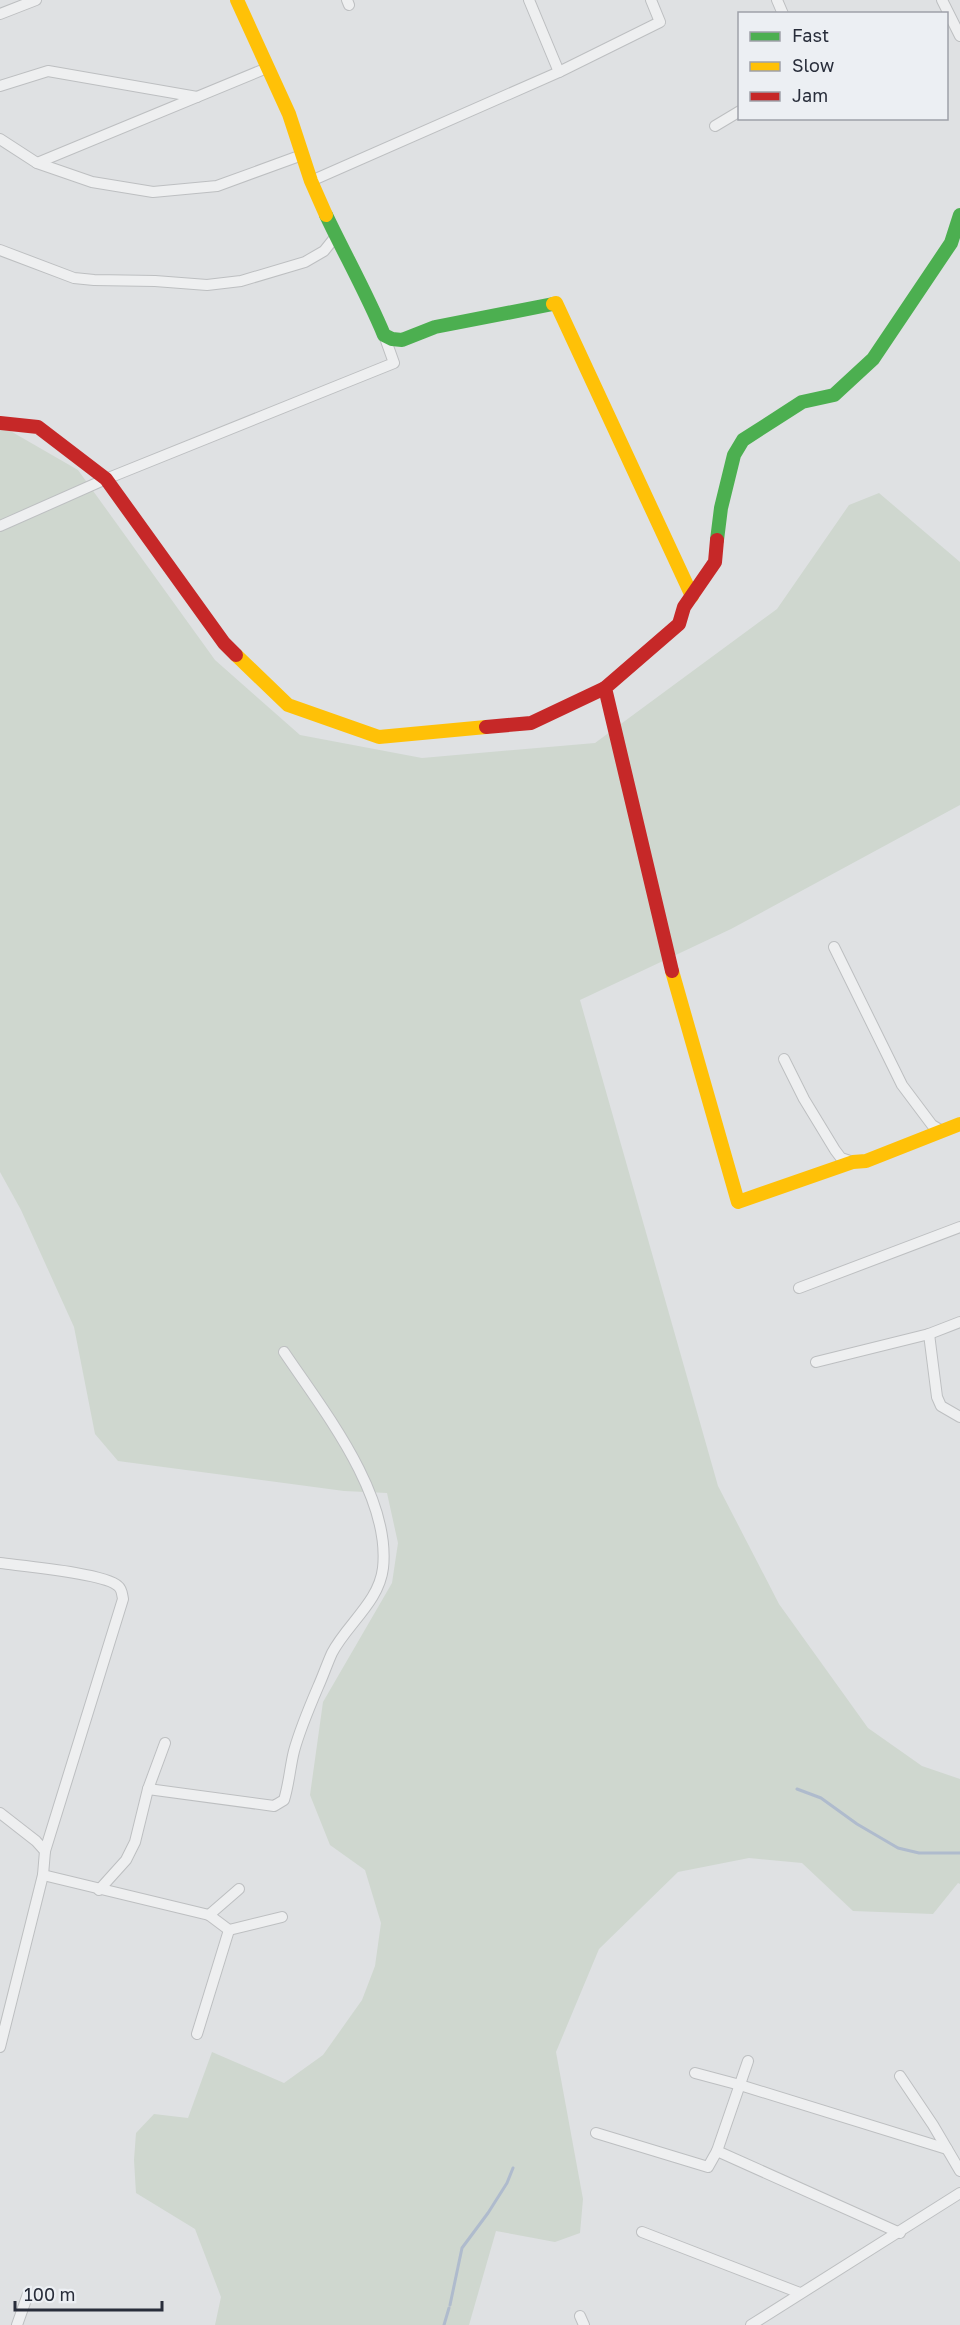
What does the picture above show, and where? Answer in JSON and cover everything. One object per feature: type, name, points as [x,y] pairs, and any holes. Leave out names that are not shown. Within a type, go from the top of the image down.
[{"type":"street","points":[[0,14],[36,0]]},
{"type":"street","points":[[0,526],[106,479],[394,363],[368,297],[336,236],[311,181],[289,114],[237,0]]},
{"type":"street","points":[[529,0],[559,72]]},
{"type":"street","points":[[311,181],[559,72],[660,22],[651,0]]},
{"type":"street","points":[[942,0],[960,36]]},
{"type":"street","points":[[37,163],[267,68]]},
{"type":"street","points":[[0,86],[48,71],[198,97]]},
{"type":"street","points":[[715,126],[738,112]]},
{"type":"street","points":[[0,140],[37,163],[92,182],[153,192],[217,186],[302,155]]},
{"type":"street","points":[[0,423],[38,427],[106,479],[224,643],[288,705],[379,737],[531,723],[605,688],[679,624],[684,607],[715,562],[721,508],[734,456],[743,440],[802,402],[834,395],[873,359],[951,243],[960,215]]},
{"type":"street","points":[[0,250],[74,278],[207,285],[241,281],[305,262],[324,251],[336,236]]},
{"type":"street","points":[[384,335],[402,340],[435,327],[556,303],[692,596]]},
{"type":"street","points":[[605,688],[667,953],[738,1202],[853,1162],[866,1161],[960,1124]]},
{"type":"street","points":[[834,947],[902,1085],[932,1125],[942,1131]]},
{"type":"street","points":[[784,1059],[804,1099],[835,1150],[841,1158],[853,1162]]},
{"type":"street","points":[[799,1288],[960,1227]]},
{"type":"street","points":[[816,1362],[929,1334],[960,1322]]},
{"type":"street","points":[[929,1334],[937,1397],[941,1406],[960,1417]]},
{"type":"street","points":[[148,1789],[274,1806],[284,1800],[304,1719],[332,1653],[349,1627],[368,1605],[378,1586],[383,1568],[382,1548],[379,1523],[370,1494],[351,1455],[284,1352]]},
{"type":"street","points":[[0,1563],[71,1572],[112,1582],[120,1588],[123,1599],[45,1851],[43,1875],[0,2047]]},
{"type":"street","points":[[99,1890],[126,1860],[135,1842],[148,1789],[165,1743]]},
{"type":"street","points":[[0,1813],[36,1841],[45,1851]]},
{"type":"street","points":[[43,1875],[209,1915],[229,1930]]},
{"type":"street","points":[[209,1915],[238,1889]]},
{"type":"street","points":[[229,1930],[282,1917]]},
{"type":"street","points":[[197,2034],[229,1930]]},
{"type":"street","points":[[596,2133],[708,2167],[717,2151],[748,2061]]},
{"type":"street","points":[[695,2073],[947,2149]]},
{"type":"street","points":[[900,2076],[960,2171]]},
{"type":"street","points":[[717,2151],[900,2233]]},
{"type":"street","points":[[751,2325],[960,2193]]},
{"type":"street","points":[[642,2232],[800,2293]]},
{"type":"street","points":[[17,2325],[27,2294]]},
{"type":"shaded area","points":[[0,425],[78,470],[215,660],[300,735],[422,758],[595,743],[777,609],[849,505],[879,493],[960,562],[960,805],[731,929],[580,1000],[718,1486],[779,1604],[868,1728],[922,1766],[960,1779],[960,1884],[958,1883],[933,1914],[853,1911],[802,1863],[749,1858],[678,1872],[599,1949],[556,2052],[583,2199],[580,2233],[555,2242],[496,2231],[469,2325],[215,2325],[221,2297],[195,2229],[136,2193],[134,2160],[136,2133],[154,2114],[188,2118],[212,2052],[284,2083],[323,2055],[362,2000],[375,1966],[381,1923],[365,1870],[330,1845],[310,1795],[323,1702],[392,1583],[398,1543],[387,1493],[344,1491],[118,1461],[95,1434],[74,1327],[21,1210],[0,1172]]},
{"type":"waterway","points":[[797,1789],[821,1798],[857,1824],[898,1848],[919,1853],[960,1853]]},
{"type":"waterway","points":[[450,2305],[462,2248],[488,2213],[507,2183],[513,2168]]},
{"type":"waterway","points":[[444,2325],[449,2308]]},
{"type":"traffic: fast","points":[[326,215],[384,335],[392,339],[402,340],[435,327],[553,304]]},
{"type":"traffic: fast","points":[[717,540],[721,508],[734,455],[743,440],[802,402],[834,395],[873,359],[951,243],[960,215]]},
{"type":"traffic: slow","points":[[237,0],[289,114],[311,181],[326,215]]},
{"type":"traffic: slow","points":[[553,304],[556,303],[692,596]]},
{"type":"traffic: slow","points":[[236,655],[288,705],[379,737],[486,727]]},
{"type":"traffic: slow","points":[[672,971],[738,1202],[853,1162],[866,1161],[960,1124]]},
{"type":"traffic: jam","points":[[0,423],[38,427],[106,479],[224,643],[236,655]]},
{"type":"traffic: jam","points":[[672,971],[605,688],[679,624],[684,607],[715,562],[717,540]]},
{"type":"traffic: jam","points":[[486,727],[531,723],[605,688]]}]
